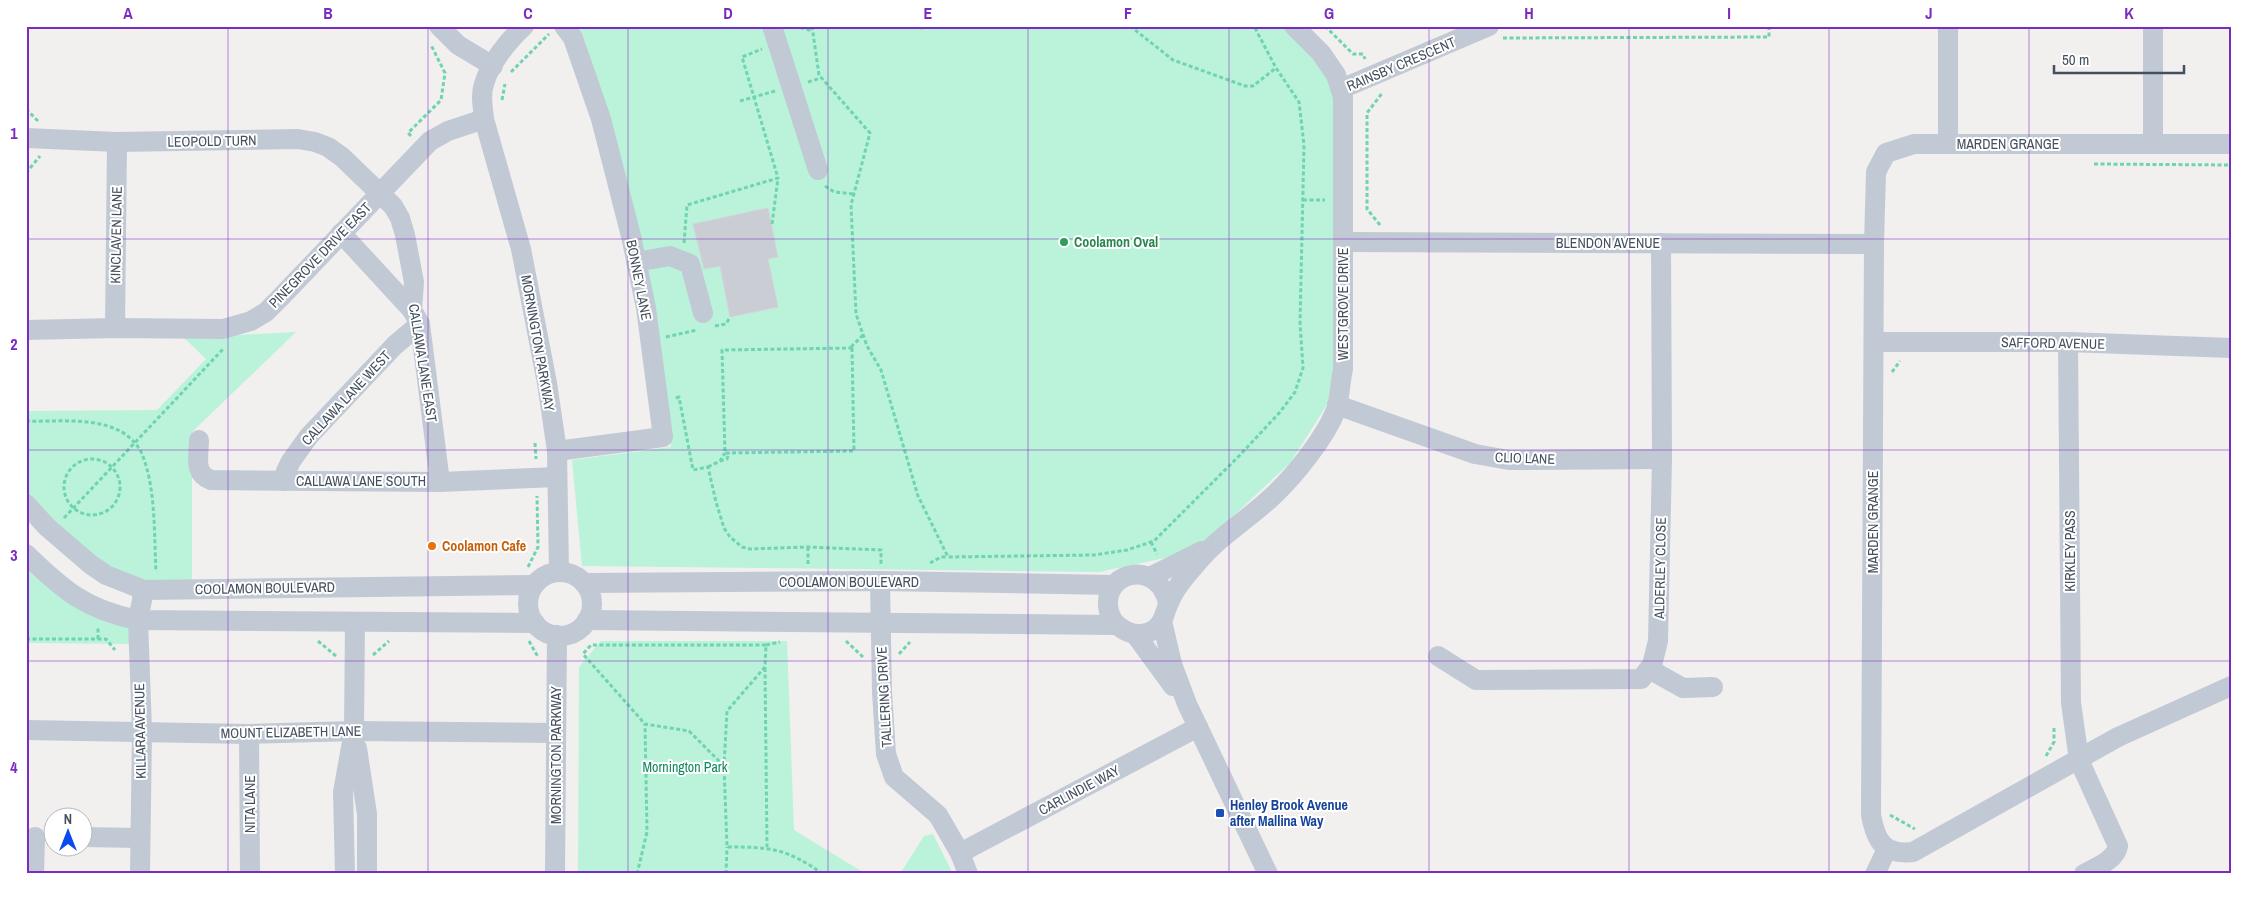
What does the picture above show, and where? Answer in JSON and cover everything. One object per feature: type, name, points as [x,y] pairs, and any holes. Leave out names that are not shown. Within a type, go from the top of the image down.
[{"type":"street","points":[[484,118],[482,98],[484,84],[493,66],[513,36],[524,26]]},
{"type":"street","name":"WESTGROVE DRIVE","points":[[1165,612],[1189,572],[1210,547],[1274,496],[1308,458],[1337,405],[1342,369],[1343,97],[1336,75],[1320,53],[1294,26]]},
{"type":"street","points":[[1948,26],[1948,144]]},
{"type":"street","points":[[2153,26],[2153,143]]},
{"type":"street","name":"BONNEY LANE","points":[[557,29],[573,38],[601,119],[646,308],[663,437],[557,451]]},
{"type":"street","name":"RAINSBY CRESCENT","points":[[1340,89],[1378,84],[1495,32]]},
{"type":"street","points":[[434,34],[458,45],[493,66]]},
{"type":"street","points":[[768,35],[818,170]]},
{"type":"street","name":"PINEGROVE DRIVE EAST","points":[[26,330],[115,328],[223,329],[251,322],[266,312],[422,148],[448,131],[484,118]]},
{"type":"street","name":"MORNINGTON PARKWAY","points":[[484,118],[521,249],[547,383],[557,451],[558,572]]},
{"type":"street","name":"LEOPOLD TURN","points":[[26,138],[117,142],[298,139],[315,142],[342,157],[379,194]]},
{"type":"street","name":"KINCLAVEN LANE","points":[[115,328],[117,142]]},
{"type":"street","name":"MARDEN GRANGE","points":[[1887,849],[1879,841],[1874,831],[1871,815],[1876,172],[1886,153],[1914,144],[2231,144]]},
{"type":"street","name":"CALLAWA LANE EAST","points":[[379,194],[393,206],[400,218],[414,282],[416,317],[440,482]]},
{"type":"street","points":[[341,233],[416,317]]},
{"type":"street","name":"BLENDON AVENUE","points":[[1343,242],[1874,244]]},
{"type":"street","name":"ALDERLEY CLOSE","points":[[1649,670],[1658,641],[1662,459],[1661,243]]},
{"type":"street","points":[[636,262],[670,256],[690,264],[703,324]]},
{"type":"street","name":"CALLAWA LANE WEST","points":[[286,481],[286,471],[291,461],[309,436],[395,345],[416,317]]},
{"type":"street","name":"SAFFORD AVENUE","points":[[1874,342],[2068,342],[2231,348]]},
{"type":"street","name":"KIRKLEY PASS","points":[[2068,342],[2071,703],[2078,760],[2118,846],[2117,853],[2111,858],[2084,874]]},
{"type":"street","name":"CLIO LANE","points":[[1337,405],[1475,454],[1500,459],[1662,459]]},
{"type":"street","name":"CALLAWA LANE SOUTH","points":[[199,440],[198,469],[207,479],[440,482],[557,477]]},
{"type":"street","name":"COOLAMON BOULEVARD","points":[[26,504],[52,531],[106,574],[144,590],[530,577]]},
{"type":"street","name":"WESTGROVE DRIVE","points":[[1150,576],[1210,547]]},
{"type":"street","points":[[26,554],[51,578],[83,602],[111,614],[138,620],[355,623],[531,631],[557,635],[574,632],[588,620],[592,605],[589,590],[584,583],[568,573],[558,572],[542,578],[530,577],[529,608],[531,631]]},
{"type":"street","points":[[1165,612],[1155,629],[1135,634],[1125,631],[1116,625],[1110,616],[1109,595],[1114,585],[1121,579],[1140,574],[1150,576],[1166,592],[1165,612],[1172,664],[1187,704],[1268,874]]},
{"type":"street","name":"COOLAMON BOULEVARD","points":[[584,583],[880,575],[1114,585]]},
{"type":"street","name":"TALLERING DRIVE","points":[[880,575],[882,692],[886,754],[894,777],[938,814],[960,853],[968,874]]},
{"type":"street","name":"KILLARA AVENUE","points":[[140,874],[142,731],[138,620],[144,590]]},
{"type":"street","points":[[588,620],[1116,625]]},
{"type":"street","points":[[345,874],[343,792],[354,732],[355,623]]},
{"type":"street","points":[[1135,634],[1187,704]]},
{"type":"street","name":"MORNINGTON PARKWAY","points":[[556,874],[555,733],[557,635]]},
{"type":"street","points":[[1438,656],[1476,680],[1641,679],[1649,670],[1683,688],[1713,687]]},
{"type":"street","points":[[1875,874],[1887,849],[1901,853],[1913,852],[1928,846],[2118,737],[2231,686]]},
{"type":"street","name":"CARLINDIE WAY","points":[[960,853],[1198,727]]},
{"type":"street","name":"MOUNT ELIZABETH LANE","points":[[26,730],[249,734],[354,732],[555,733]]},
{"type":"street","points":[[354,732],[367,814],[367,874]]},
{"type":"street","name":"NITA LANE","points":[[249,734],[250,874]]},
{"type":"street","points":[[34,874],[38,837]]},
{"type":"street","points":[[92,837],[140,838]]},
{"type":"path","points":[[794,26],[813,31]]},
{"type":"path","points":[[812,26],[819,75],[870,133],[851,205],[856,314],[867,346],[881,370],[918,496],[948,557],[1094,555],[1127,550],[1154,541],[1239,456],[1280,412],[1294,392],[1303,368],[1300,323],[1304,146],[1299,102],[1276,68],[1254,26]]},
{"type":"path","points":[[914,26],[922,28],[926,26]]},
{"type":"path","points":[[1130,26],[1173,60],[1245,86],[1254,86],[1276,68]]},
{"type":"path","points":[[1325,26],[1353,54],[1363,54],[1378,84],[1380,96],[1367,113],[1366,209],[1382,227],[1382,242]]},
{"type":"path","points":[[1495,32],[1769,38],[1769,26]]},
{"type":"path","points":[[501,103],[507,77],[557,29]]},
{"type":"path","points":[[422,148],[408,133],[441,100],[445,73],[434,34]]},
{"type":"path","points":[[768,35],[761,50],[742,57],[778,178],[772,224]]},
{"type":"path","points":[[1378,84],[1380,96]]},
{"type":"path","points":[[2084,164],[2231,165]]},
{"type":"path","points":[[818,170],[820,179],[829,190],[854,194]]},
{"type":"path","points":[[682,261],[688,250],[684,245],[687,204],[778,178]]},
{"type":"path","points":[[650,340],[703,324],[726,324],[730,316]]},
{"type":"path","points":[[52,531],[238,332],[238,326]]},
{"type":"path","points":[[727,453],[854,451],[851,348],[863,335]]},
{"type":"path","points":[[658,400],[679,397],[693,470],[708,467],[720,461],[727,453],[722,350],[851,348]]},
{"type":"path","points":[[1890,375],[1900,361],[1910,361]]},
{"type":"path","points":[[26,421],[97,423],[118,430],[135,443],[142,452],[152,503],[156,574],[164,574]]},
{"type":"path","points":[[530,577],[538,547],[535,433]]},
{"type":"path","points":[[95,458],[104,461],[112,467],[120,481],[121,490],[114,506],[106,512],[96,515],[87,515],[74,508],[65,496],[64,486],[66,476],[71,468],[86,459],[95,458]]},
{"type":"path","points":[[708,467],[724,528],[735,542],[750,549],[808,547],[881,550],[880,575]]},
{"type":"path","points":[[808,547],[808,567]]},
{"type":"path","points":[[531,631],[539,658]]},
{"type":"path","points":[[26,639],[106,639],[115,650]]},
{"type":"path","points":[[311,641],[320,640],[336,656],[337,665],[370,664],[371,656],[388,640],[398,640]]},
{"type":"path","points":[[724,766],[689,731],[645,724],[583,654],[591,646],[766,646],[767,847]]},
{"type":"path","points":[[726,874],[724,766],[727,711],[765,668]]},
{"type":"path","points":[[2043,761],[2054,742],[2054,722],[2073,720]]},
{"type":"path","points":[[637,874],[647,832],[645,724]]},
{"type":"path","points":[[1890,806],[1890,815],[1920,832]]},
{"type":"path","points":[[727,847],[767,847],[797,858],[822,874]]},
{"type":"green space","points":[[577,26],[1284,26],[1311,53],[1326,72],[1337,99],[1334,360],[1328,403],[1290,463],[1203,544],[1165,558],[1099,572],[582,566],[572,460],[671,447],[652,310],[610,124],[584,38]]},
{"type":"green space","points":[[296,332],[192,432],[192,586],[106,575],[26,495],[26,411],[157,410],[206,359],[180,334],[237,335]]},
{"type":"green space","points":[[26,554],[51,578],[138,620],[139,644],[26,643]]},
{"type":"green space","name":"Mornington Park","points":[[601,641],[787,641],[794,830],[866,874],[578,874],[579,667]]},
{"type":"green space","points":[[933,834],[953,874],[900,874],[924,836]]},
{"type":"building","points":[[768,208],[778,257],[768,259],[778,307],[730,317],[720,266],[704,269],[693,224]]},
{"type":"place","name":"Coolamon Oval","points":[[1064,242]]},
{"type":"place","name":"Coolamon Cafe","points":[[432,546]]},
{"type":"place","name":"Henley Brook Avenue after Mallina Way","points":[[1220,813]]}]
